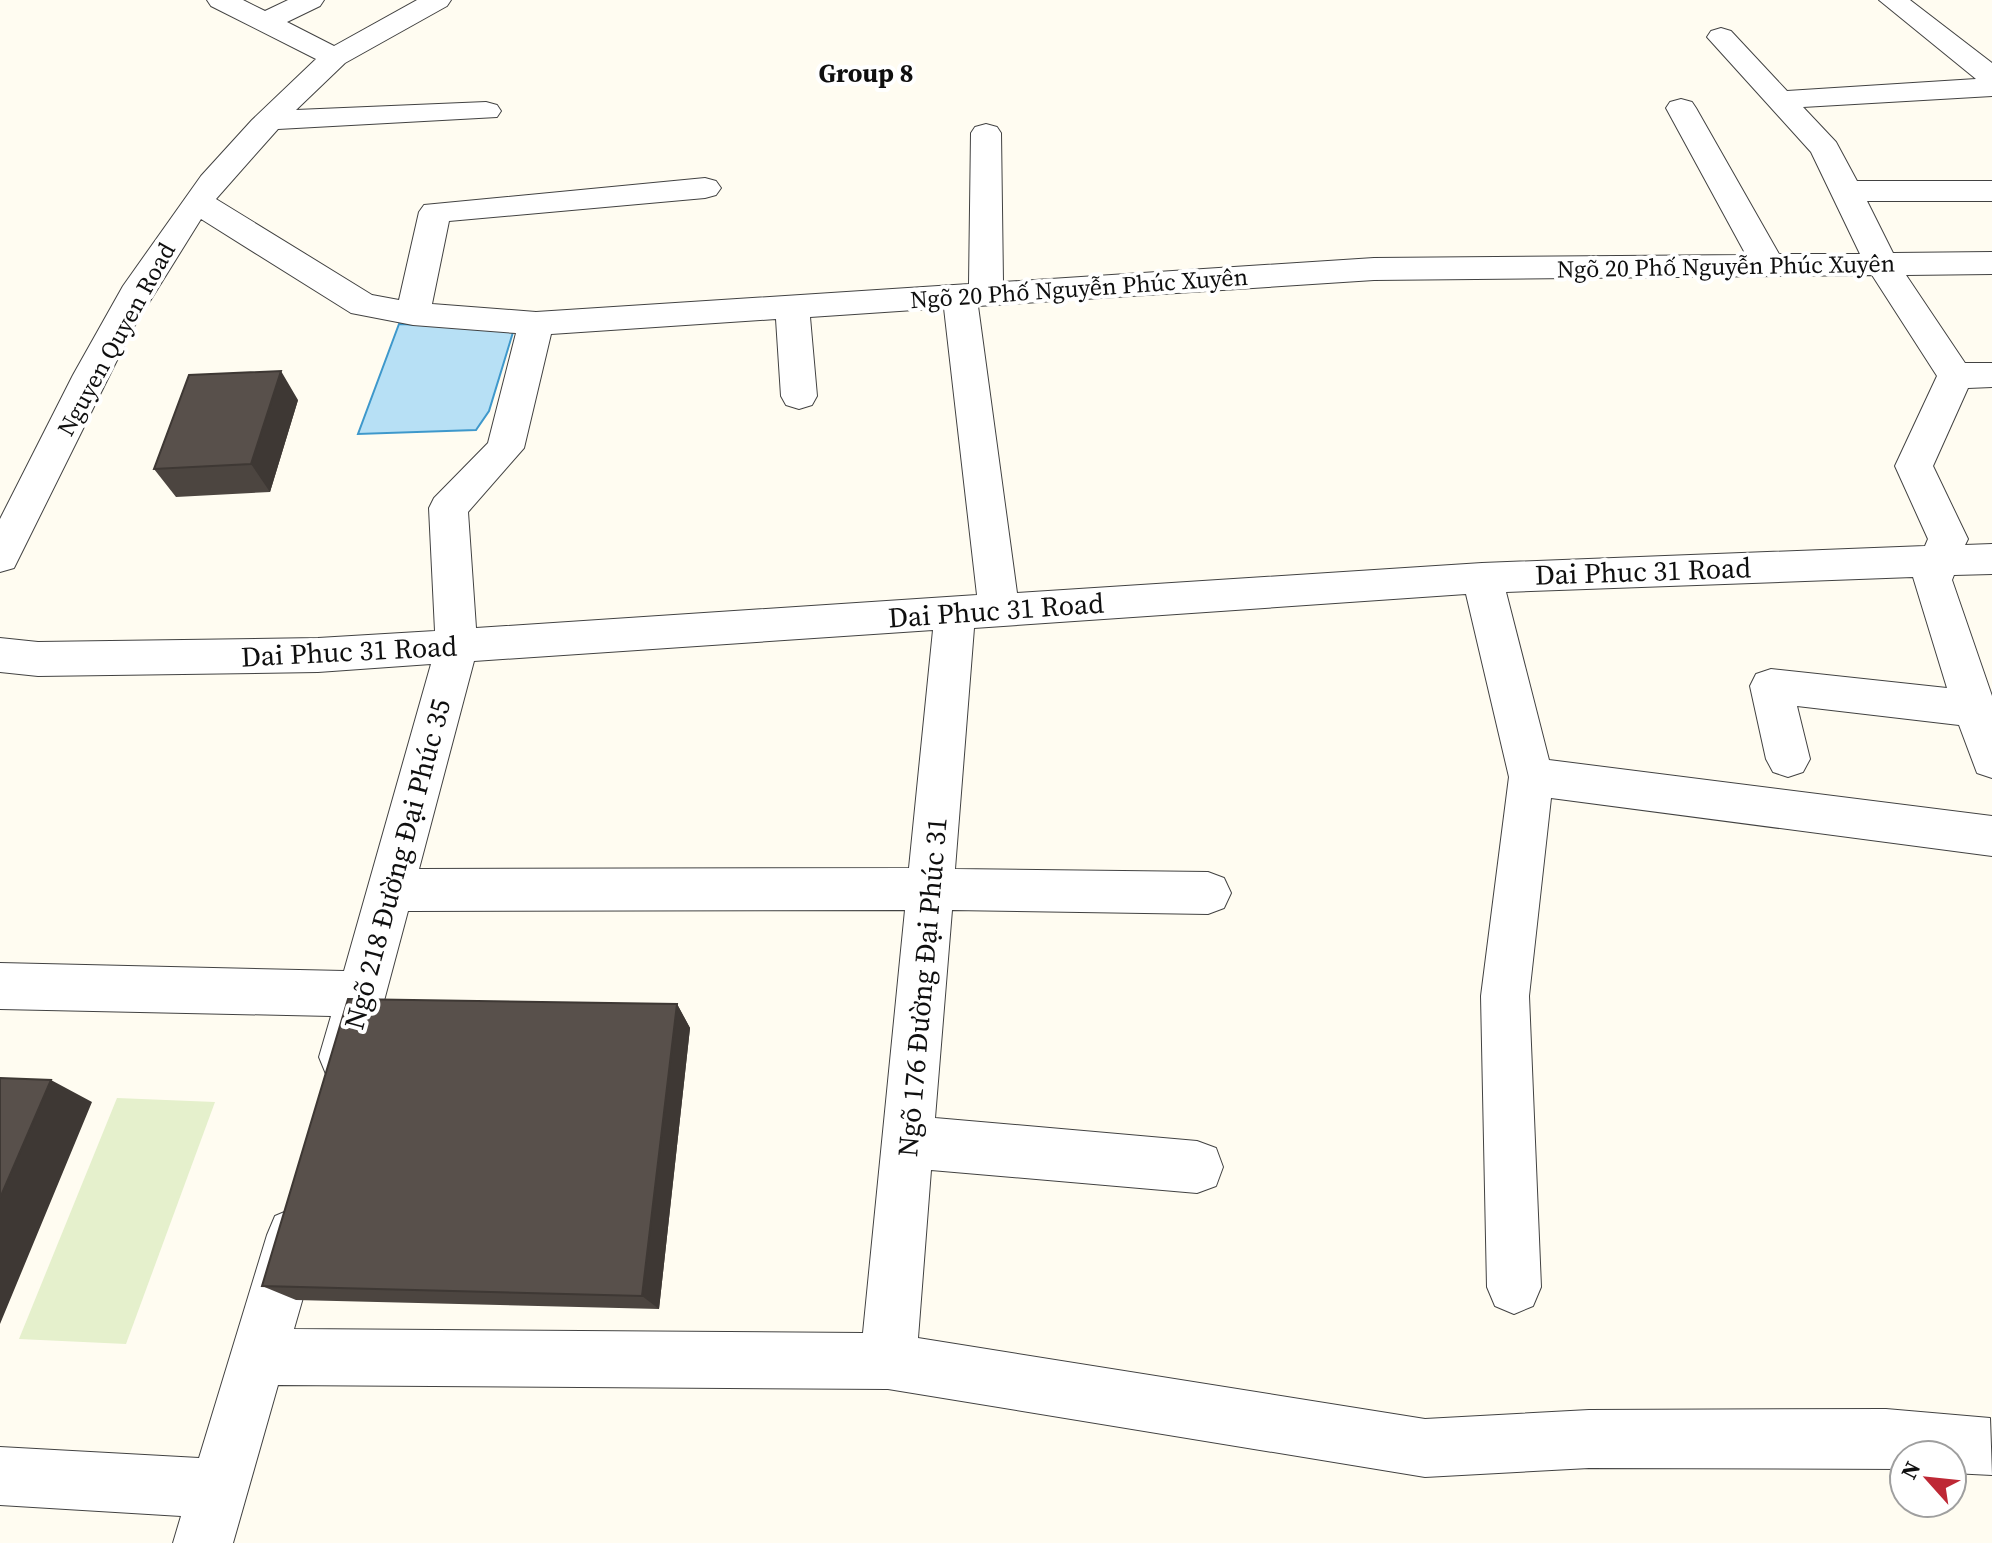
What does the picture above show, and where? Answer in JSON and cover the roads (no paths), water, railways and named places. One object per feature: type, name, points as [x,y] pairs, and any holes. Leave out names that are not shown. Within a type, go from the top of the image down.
[{"type":"street","points":[[221,0],[335,57]]},
{"type":"street","points":[[265,22],[310,0]]},
{"type":"street","name":"Nguyen Quyen Road","points":[[0,557],[141,285],[197,202],[269,120],[335,57],[437,0]]},
{"type":"street","points":[[1893,0],[1992,77]]},
{"type":"street","points":[[1721,37],[1825,149],[1882,264],[1974,376],[1914,466],[1948,539],[1932,580],[1992,760]]},
{"type":"street","points":[[1779,100],[1992,87]]},
{"type":"street","points":[[1681,108],[1769,266]]},
{"type":"street","points":[[269,120],[486,111]]},
{"type":"street","name":"Ngõ 176 Đường Đại Phúc 31","points":[[888,1361],[930,889],[977,611],[973,295],[986,133]]},
{"type":"street","points":[[413,314],[435,212],[705,188]]},
{"type":"street","points":[[1846,191],[1992,191]]},
{"type":"street","name":"Ngõ 20 Phố Nguyễn Phúc Xuyên","points":[[197,202],[363,305],[413,314],[536,323],[1374,269],[1992,263]]},
{"type":"street","points":[[792,306],[799,396]]},
{"type":"street","name":"Ngõ 218 Đường Đại Phúc 35","points":[[332,1100],[457,646],[448,508],[505,448],[536,323]]},
{"type":"street","points":[[0,530],[29,501]]},
{"type":"street","name":"Dai Phuc 31 Road","points":[[0,655],[38,659],[318,655],[1482,578],[1992,559]]},
{"type":"street","points":[[1482,578],[1531,777],[1505,996],[1514,1287]]},
{"type":"street","points":[[1788,759],[1771,686],[1975,709]]},
{"type":"street","points":[[1531,777],[1992,836]]},
{"type":"street","points":[[389,890],[930,889],[1208,893]]},
{"type":"street","points":[[0,986],[362,994]]},
{"type":"street","points":[[908,1142],[1197,1167]]},
{"type":"street","points":[[203,1543],[306,1191]]},
{"type":"street","points":[[259,1357],[888,1361],[1425,1448],[1589,1439],[1839,1438],[1886,1438],[1990,1447]]},
{"type":"street","points":[[0,1476],[218,1489]]},
{"type":"water","points":[[399,324],[514,329],[489,411],[476,430],[358,434]]},
{"type":"district","name":"Group 8","points":[[866,73]]}]
